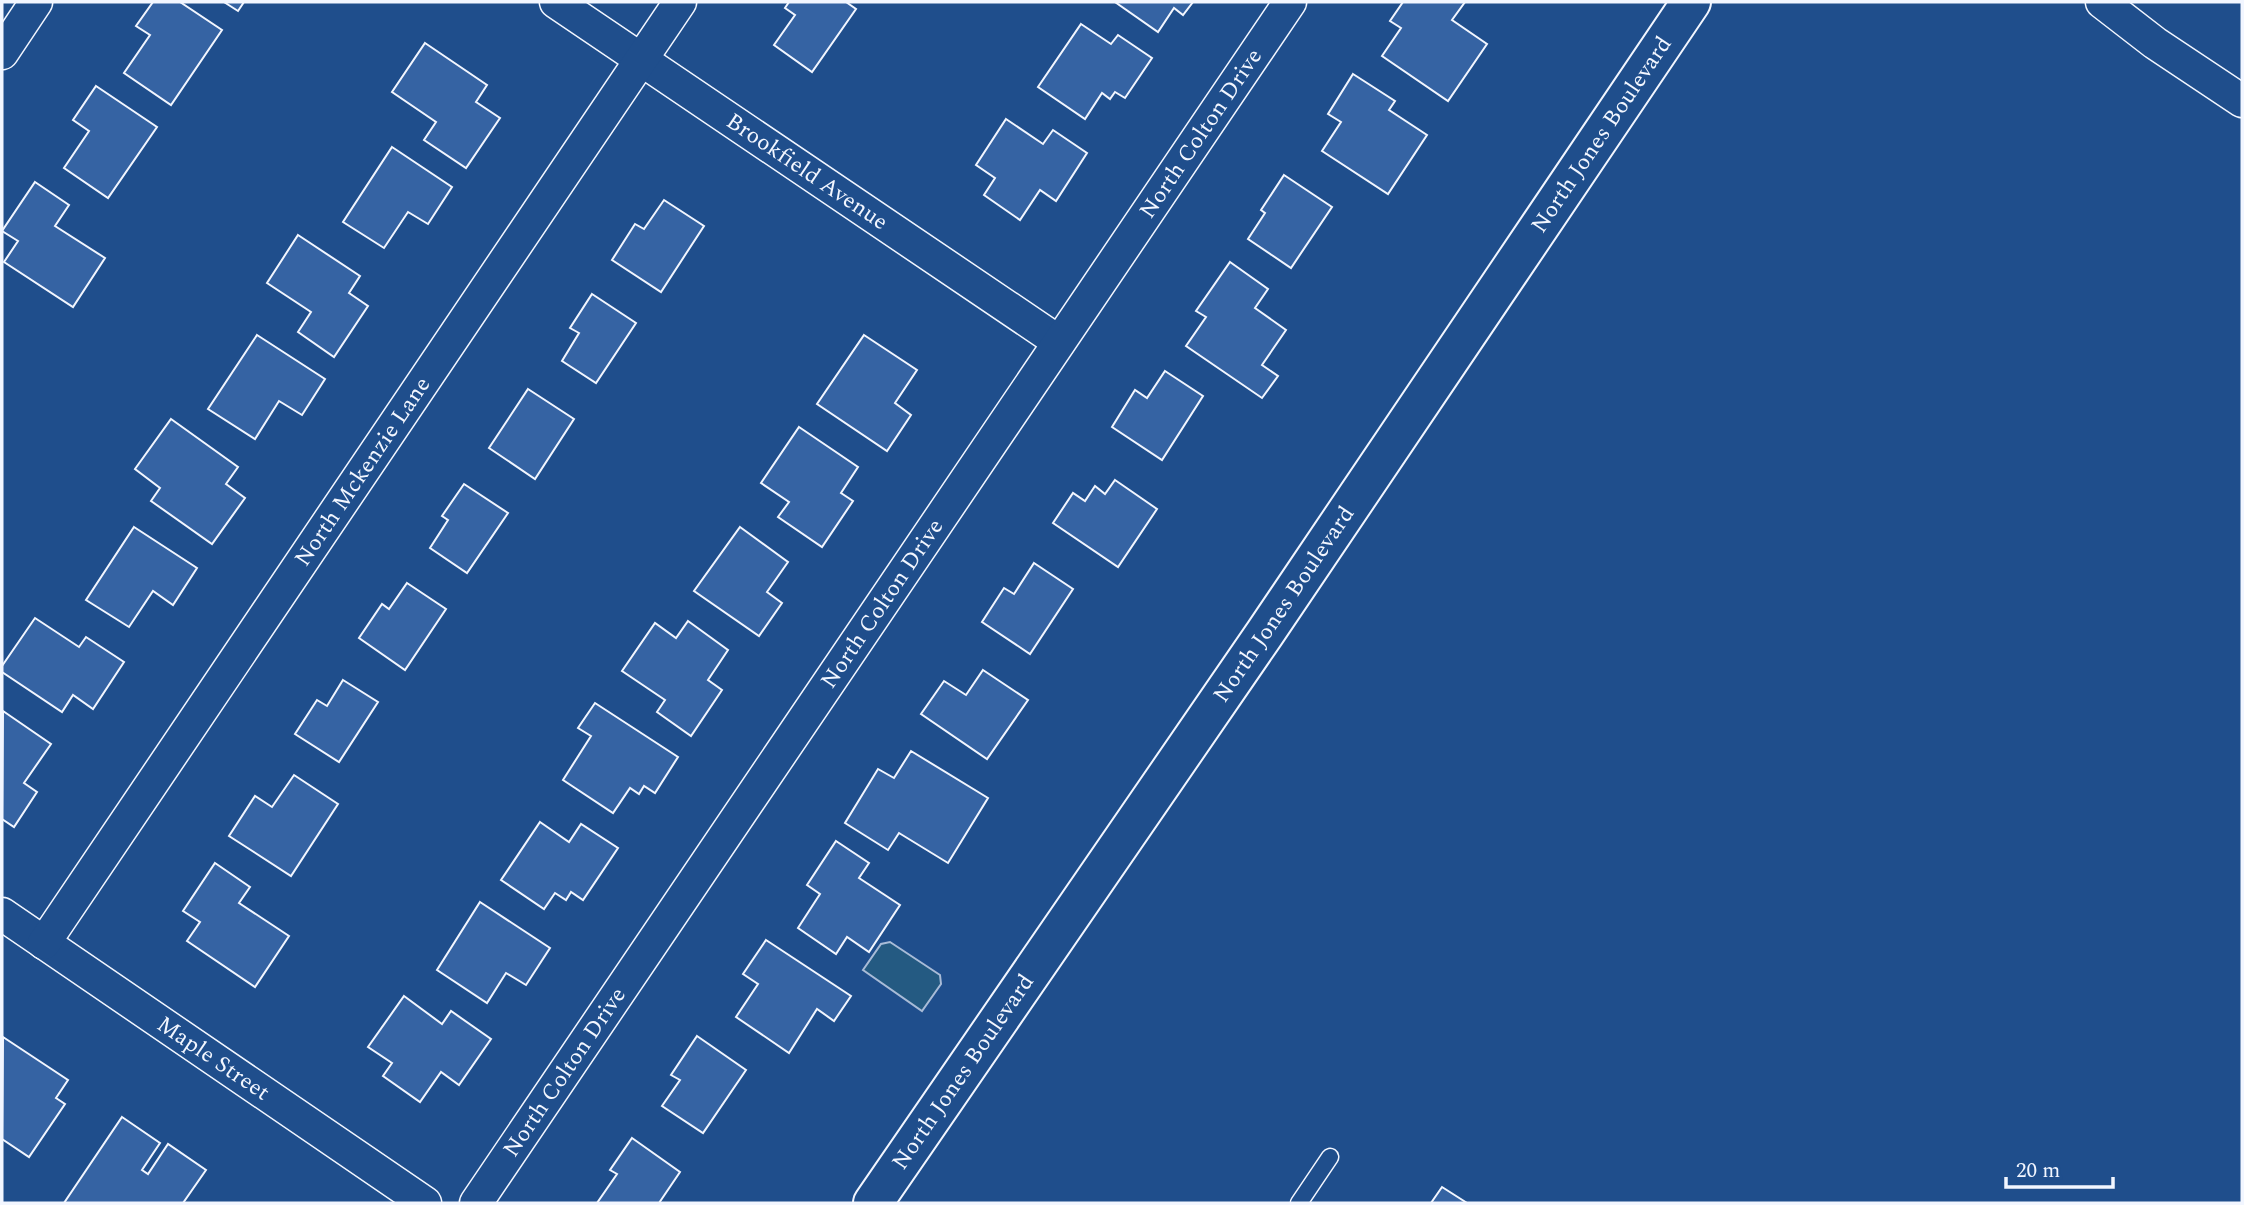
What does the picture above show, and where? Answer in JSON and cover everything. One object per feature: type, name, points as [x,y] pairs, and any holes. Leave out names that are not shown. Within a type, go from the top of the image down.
[{"type":"street","points":[[2,53],[36,2]]},
{"type":"street","name":"Brookfield Avenue","points":[[556,2],[1059,342]]},
{"type":"street","name":"North Mckenzie Lane","points":[[44,943],[680,2]]},
{"type":"street","name":"North Colton Drive","points":[[476,1203],[1290,2]]},
{"type":"street","name":"North Jones Boulevard","points":[[873,1203],[1265,633],[1691,2]]},
{"type":"street","points":[[2102,2],[2155,43],[2242,101]]},
{"type":"street","name":"Maple Street","points":[[2,914],[425,1203]]},
{"type":"lane","points":[[1299,1203],[1330,1157]]},
{"type":"shaded area","points":[[890,942],[940,975],[941,984],[922,1011],[863,970],[881,944]]},
{"type":"building","points":[[153,2],[180,2],[222,30],[171,105],[124,73],[150,35],[136,26]]},
{"type":"building","points":[[224,2],[244,2],[238,11]]},
{"type":"building","points":[[789,2],[846,2],[856,9],[812,72],[774,45],[795,15],[785,8]]},
{"type":"building","points":[[1115,2],[1193,2],[1183,15],[1174,8],[1158,32]]},
{"type":"building","points":[[1403,2],[1465,2],[1452,20],[1487,44],[1448,101],[1382,56],[1401,28],[1390,21]]},
{"type":"building","points":[[1081,24],[1111,44],[1118,35],[1152,58],[1125,98],[1115,92],[1110,99],[1102,93],[1085,119],[1038,87]]},
{"type":"building","points":[[425,43],[487,85],[476,102],[500,118],[466,168],[424,140],[436,122],[392,92]]},
{"type":"building","points":[[1353,74],[1395,101],[1389,110],[1427,135],[1388,194],[1322,151],[1341,122],[1328,114]]},
{"type":"building","points":[[96,86],[157,127],[108,198],[64,168],[89,131],[73,120]]},
{"type":"building","points":[[1006,119],[1043,144],[1053,130],[1087,153],[1056,201],[1040,190],[1020,220],[984,195],[995,178],[976,165]]},
{"type":"building","points":[[392,147],[452,187],[428,224],[408,212],[384,248],[343,222]]},
{"type":"building","points":[[1284,175],[1332,207],[1291,268],[1248,239],[1265,213],[1261,210]]},
{"type":"building","points":[[35,182],[69,205],[55,226],[105,258],[73,307],[4,262],[18,241],[2,231]]},
{"type":"building","points":[[664,200],[704,226],[661,292],[612,260],[635,224],[644,229]]},
{"type":"building","points":[[298,235],[360,276],[349,293],[368,306],[334,357],[298,332],[311,312],[267,283]]},
{"type":"building","points":[[1230,262],[1268,289],[1255,308],[1286,330],[1262,365],[1278,376],[1262,398],[1186,346],[1206,317],[1196,311]]},
{"type":"building","points":[[592,294],[636,323],[596,383],[562,361],[579,333],[570,328]]},
{"type":"building","points":[[257,335],[325,379],[302,415],[279,401],[255,439],[208,409]]},
{"type":"building","points":[[864,335],[917,370],[895,403],[911,415],[887,451],[817,404]]},
{"type":"building","points":[[1165,371],[1203,396],[1162,460],[1112,427],[1135,390],[1147,398]]},
{"type":"building","points":[[528,389],[574,419],[535,479],[489,448]]},
{"type":"building","points":[[171,419],[238,467],[226,484],[245,498],[212,544],[151,501],[160,488],[135,469]]},
{"type":"building","points":[[799,427],[858,467],[841,493],[853,501],[822,547],[778,517],[789,502],[761,483]]},
{"type":"building","points":[[1115,480],[1157,509],[1118,567],[1053,523],[1073,493],[1085,501],[1095,486],[1105,494]]},
{"type":"building","points":[[464,484],[508,513],[467,573],[430,548],[448,520],[442,516]]},
{"type":"building","points":[[134,527],[197,568],[173,605],[153,591],[129,627],[86,600]]},
{"type":"building","points":[[740,527],[788,562],[767,592],[782,603],[759,636],[694,591]]},
{"type":"building","points":[[1034,563],[1073,589],[1030,654],[982,622],[1004,588],[1014,594]]},
{"type":"building","points":[[407,583],[446,609],[405,670],[359,638],[382,604],[389,609]]},
{"type":"building","points":[[35,618],[79,647],[86,637],[124,662],[93,709],[73,695],[62,712],[2,672],[2,666]]},
{"type":"building","points":[[688,621],[728,650],[708,680],[722,690],[691,736],[657,712],[665,700],[622,671],[655,623],[676,638]]},
{"type":"building","points":[[983,670],[1028,700],[987,759],[921,714],[944,681],[966,695]]},
{"type":"building","points":[[343,680],[378,702],[339,762],[295,734],[317,700],[327,706]]},
{"type":"building","points":[[595,703],[678,757],[655,793],[644,786],[639,794],[630,788],[613,813],[563,780],[591,736],[578,728]]},
{"type":"building","points":[[3,711],[51,744],[24,783],[37,792],[14,827],[2,819]]},
{"type":"building","points":[[911,751],[988,798],[948,863],[899,833],[888,850],[845,823],[878,769],[894,778]]},
{"type":"building","points":[[294,775],[338,804],[291,876],[229,836],[255,796],[272,807]]},
{"type":"building","points":[[540,822],[569,842],[581,824],[618,848],[583,900],[571,892],[566,900],[555,893],[544,909],[501,880]]},
{"type":"building","points":[[836,841],[869,863],[859,878],[900,905],[869,952],[847,937],[836,954],[798,928],[820,894],[807,885]]},
{"type":"building","points":[[215,863],[250,887],[239,903],[289,936],[255,987],[187,941],[200,922],[183,911]]},
{"type":"building","points":[[480,902],[550,948],[526,985],[506,973],[487,1003],[437,970]]},
{"type":"building","points":[[766,940],[851,996],[834,1021],[817,1009],[789,1053],[736,1017],[758,984],[743,974]]},
{"type":"building","points":[[404,996],[442,1024],[451,1011],[491,1039],[459,1085],[441,1072],[420,1102],[383,1076],[392,1063],[368,1047]]},
{"type":"building","points":[[697,1036],[746,1070],[703,1133],[662,1106],[680,1080],[671,1075]]},
{"type":"building","points":[[3,1037],[68,1080],[56,1098],[65,1104],[29,1157],[2,1139]]},
{"type":"building","points":[[122,1117],[160,1143],[142,1170],[148,1174],[168,1144],[206,1170],[183,1203],[64,1203]]},
{"type":"building","points":[[632,1138],[680,1172],[659,1203],[597,1203],[617,1174],[610,1170]]},
{"type":"building","points":[[1442,1187],[1467,1203],[1431,1203]]}]
